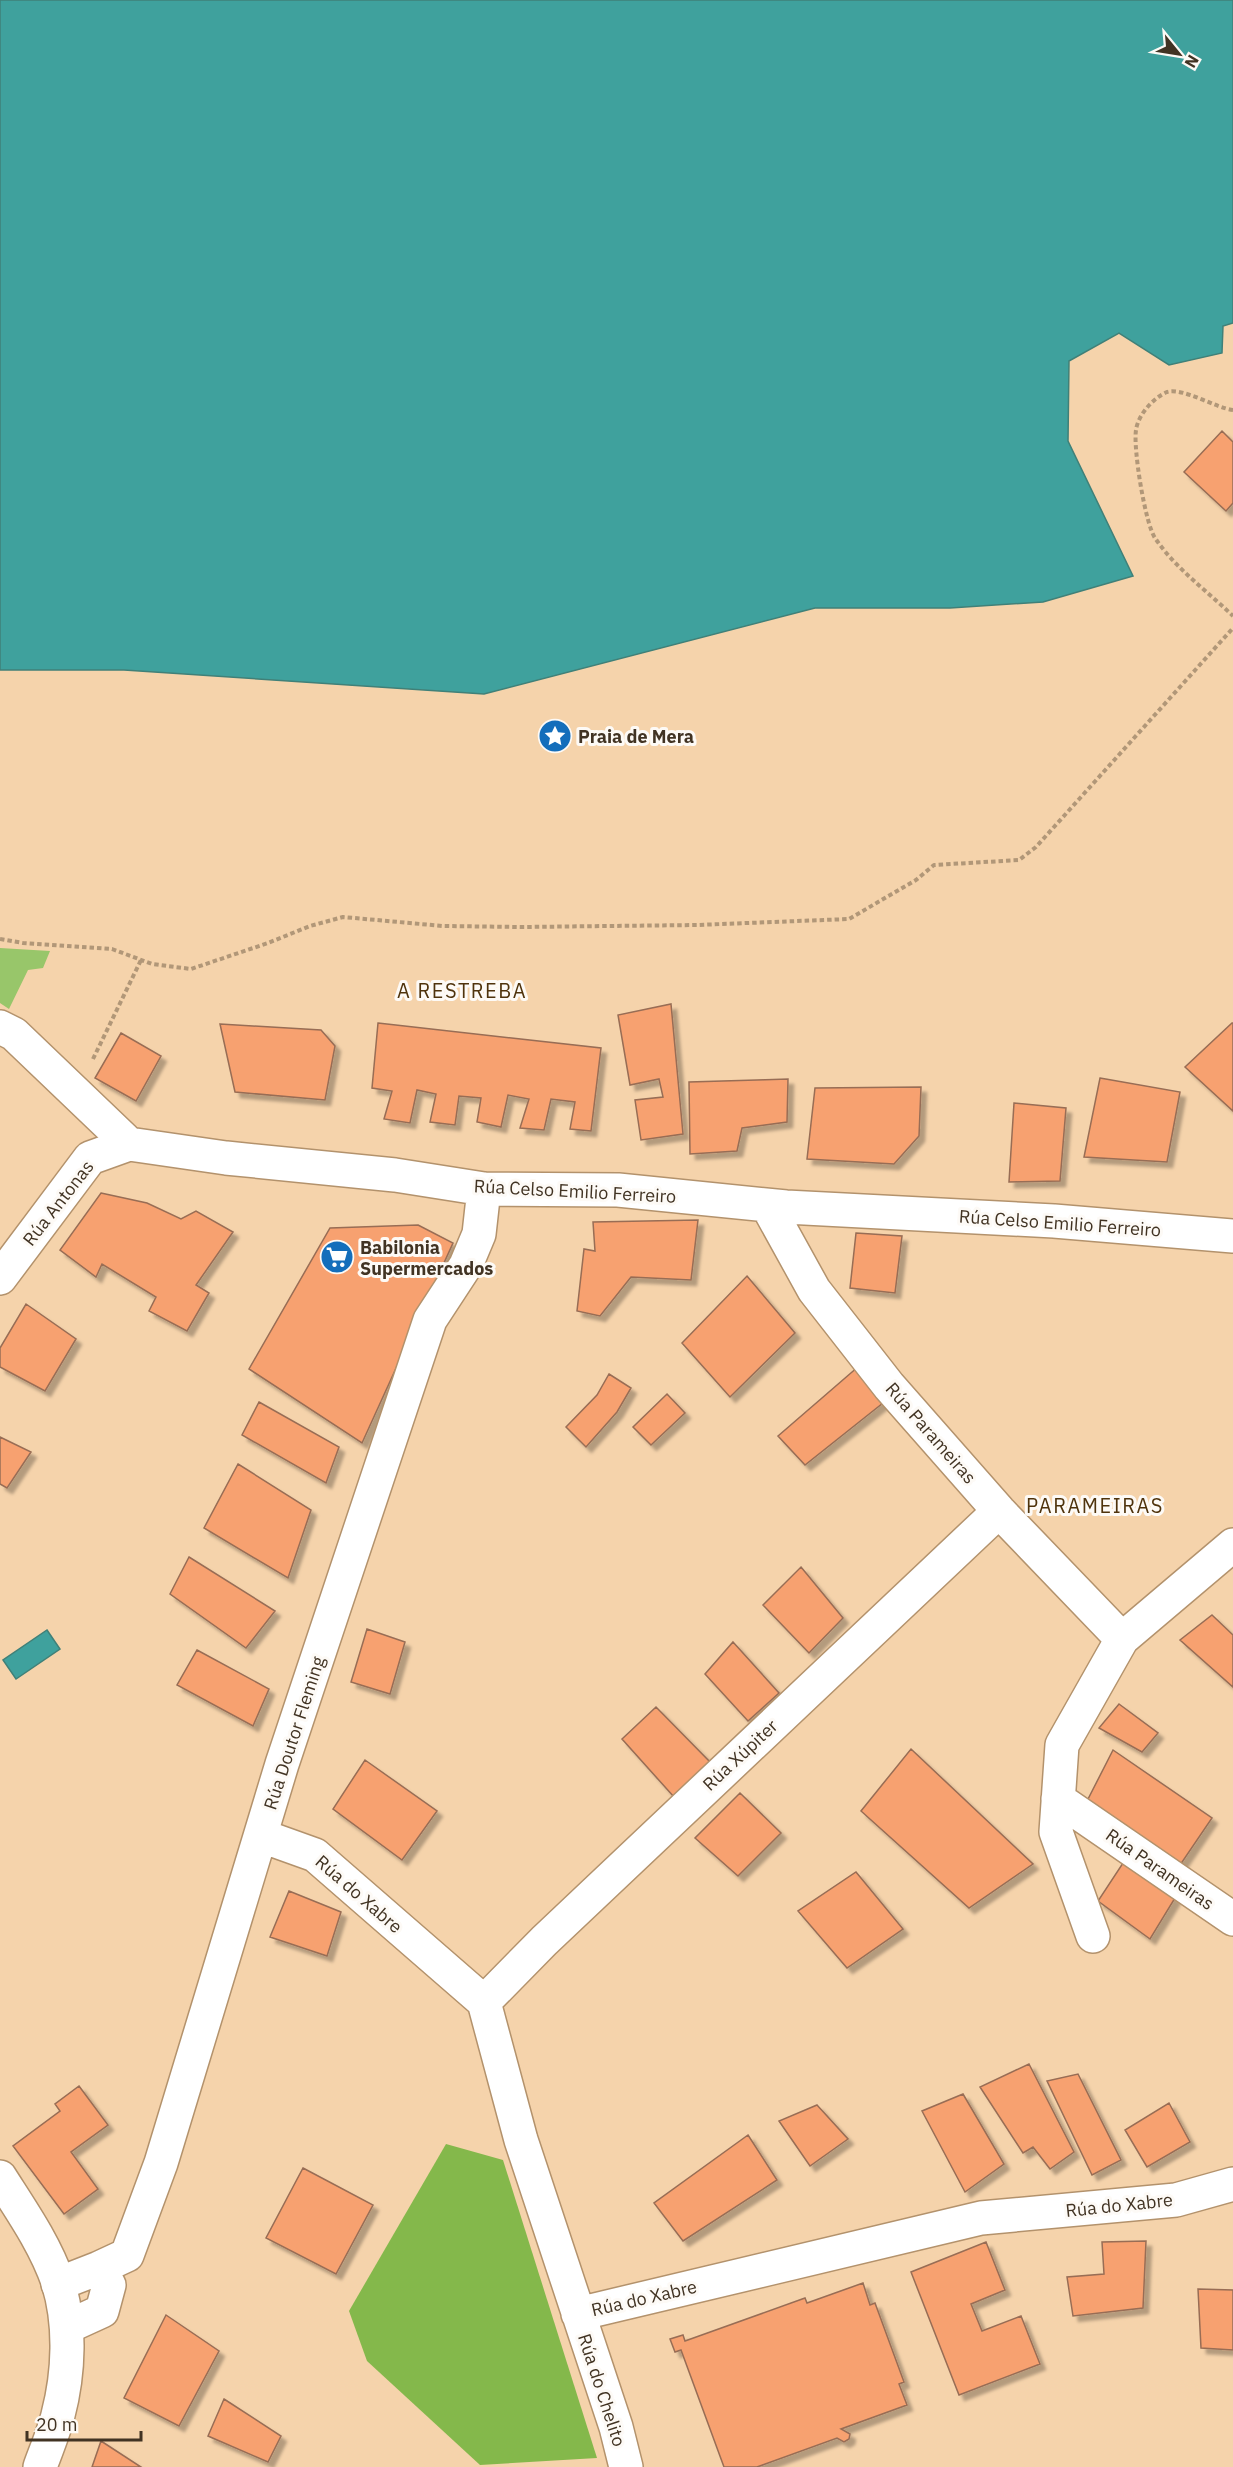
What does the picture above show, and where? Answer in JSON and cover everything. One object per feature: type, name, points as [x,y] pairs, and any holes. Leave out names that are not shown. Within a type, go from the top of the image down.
[{"type":"street","points":[[0,1027],[14,1034],[129,1144]]},
{"type":"street","name":"Rúa Celso Emilio Ferreiro","points":[[129,1144],[226,1158],[395,1175],[484,1189],[618,1190],[767,1205],[1054,1221],[1233,1236]]},
{"type":"street","name":"Rúa Antonas","points":[[0,1278],[90,1158],[129,1144]]},
{"type":"street","name":"Rúa Doutor Fleming","points":[[58,2284],[127,2255],[161,2163],[262,1836],[285,1753],[430,1320],[466,1265],[479,1234],[484,1189]]},
{"type":"street","name":"Rúa Parameiras","points":[[767,1205],[814,1290],[889,1386],[999,1511],[1122,1639]]},
{"type":"street","name":"Rúa Xúpiter","points":[[484,2002],[544,1941],[999,1511]]},
{"type":"street","points":[[1093,1936],[1056,1832],[1062,1745],[1122,1639],[1233,1545]]},
{"type":"street","name":"Rúa Parameiras","points":[[1058,1799],[1233,1919]]},
{"type":"street","name":"Rúa do Xabre","points":[[262,1836],[315,1855],[484,2002],[521,2140],[578,2314],[981,2218],[1176,2200],[1233,2184]]},
{"type":"street","points":[[0,2177],[31,2227],[58,2284],[67,2327],[67,2358],[58,2414],[40,2467]]},
{"type":"street","points":[[67,2327],[102,2311],[109,2285],[99,2268]]},
{"type":"street","name":"Rúa do Chelito","points":[[578,2314],[616,2427],[626,2467]]},
{"type":"path","points":[[1233,410],[1209,404],[1184,393],[1168,392],[1146,408],[1136,429],[1138,467],[1153,536],[1170,558],[1233,616]]},
{"type":"path","points":[[0,939],[23,943],[112,949],[152,964],[191,969],[310,926],[343,917],[443,926],[522,927],[697,925],[849,919],[916,880],[934,866],[1019,861],[1036,848],[1233,628]]},
{"type":"path","points":[[77,1093],[141,960]]},
{"type":"green space","points":[[0,948],[50,951],[43,968],[28,970],[9,1009],[0,1003]]},
{"type":"green space","points":[[446,2144],[503,2160],[597,2458],[480,2465],[367,2361],[349,2311]]},
{"type":"water","points":[[0,0],[1233,0],[1233,323],[1223,326],[1222,353],[1169,365],[1119,333],[1069,361],[1068,441],[1133,576],[1043,602],[950,608],[815,608],[484,694],[124,670],[0,670]]},
{"type":"water","points":[[47,1630],[60,1649],[16,1679],[3,1660]]},
{"type":"building","points":[[1222,431],[1233,442],[1233,503],[1226,511],[1184,472]]},
{"type":"building","points":[[671,1004],[683,1134],[641,1140],[635,1100],[663,1097],[659,1079],[630,1085],[618,1015]]},
{"type":"building","points":[[378,1023],[601,1048],[591,1131],[570,1129],[575,1102],[551,1099],[544,1130],[520,1128],[529,1099],[508,1095],[501,1127],[477,1122],[481,1098],[459,1096],[455,1125],[430,1122],[436,1094],[417,1090],[410,1123],[384,1119],[392,1091],[372,1088]]},
{"type":"building","points":[[1233,1023],[1233,1111],[1185,1067]]},
{"type":"building","points":[[220,1024],[321,1030],[335,1046],[325,1100],[235,1092]]},
{"type":"building","points":[[121,1033],[161,1056],[136,1101],[95,1078]]},
{"type":"building","points":[[1100,1078],[1180,1092],[1167,1162],[1084,1157]]},
{"type":"building","points":[[788,1079],[787,1122],[742,1128],[737,1151],[690,1154],[689,1082]]},
{"type":"building","points":[[921,1087],[919,1136],[894,1164],[807,1159],[815,1088]]},
{"type":"building","points":[[1014,1103],[1066,1108],[1060,1181],[1009,1182]]},
{"type":"building","points":[[101,1193],[147,1203],[181,1219],[196,1211],[233,1232],[196,1285],[209,1293],[187,1331],[149,1311],[156,1297],[102,1264],[96,1277],[60,1250]]},
{"type":"building","points":[[698,1220],[691,1280],[631,1277],[600,1316],[577,1311],[584,1249],[595,1251],[593,1222]]},
{"type":"building","points":[[418,1225],[453,1243],[362,1443],[249,1369],[330,1228]]},
{"type":"building","points":[[856,1233],[902,1236],[895,1293],[850,1288]]},
{"type":"building","points":[[747,1276],[795,1333],[730,1397],[682,1343]]},
{"type":"building","points":[[26,1304],[76,1339],[45,1391],[0,1367],[0,1348]]},
{"type":"building","points":[[859,1366],[888,1399],[805,1465],[778,1436]]},
{"type":"building","points":[[609,1374],[631,1388],[617,1412],[586,1447],[566,1427],[597,1395]]},
{"type":"building","points":[[667,1394],[685,1413],[651,1445],[633,1427]]},
{"type":"building","points":[[259,1402],[339,1447],[326,1483],[242,1435]]},
{"type":"building","points":[[0,1437],[31,1452],[7,1488],[0,1484]]},
{"type":"building","points":[[238,1464],[311,1510],[288,1578],[204,1528]]},
{"type":"building","points":[[189,1557],[275,1611],[246,1648],[170,1594]]},
{"type":"building","points":[[801,1567],[843,1618],[809,1653],[763,1605]]},
{"type":"building","points":[[1212,1615],[1233,1635],[1233,1687],[1180,1640]]},
{"type":"building","points":[[367,1629],[405,1642],[390,1694],[351,1682]]},
{"type":"building","points":[[733,1642],[779,1693],[748,1721],[705,1674]]},
{"type":"building","points":[[197,1650],[269,1689],[253,1726],[177,1685]]},
{"type":"building","points":[[1119,1704],[1158,1733],[1142,1752],[1099,1728]]},
{"type":"building","points":[[656,1707],[711,1763],[674,1797],[622,1739]]},
{"type":"building","points":[[911,1749],[1033,1864],[969,1908],[861,1811]]},
{"type":"building","points":[[1113,1750],[1212,1818],[1176,1871],[1085,1805]]},
{"type":"building","points":[[365,1760],[437,1811],[402,1860],[333,1809]]},
{"type":"building","points":[[740,1793],[781,1833],[738,1876],[695,1838]]},
{"type":"building","points":[[1123,1863],[1175,1898],[1150,1939],[1098,1901]]},
{"type":"building","points":[[856,1872],[903,1929],[847,1968],[798,1911]]},
{"type":"building","points":[[289,1891],[341,1912],[327,1956],[270,1937]]},
{"type":"building","points":[[1029,2064],[1074,2152],[1050,2169],[1033,2147],[1023,2153],[980,2087]]},
{"type":"building","points":[[1078,2074],[1121,2160],[1092,2175],[1047,2081]]},
{"type":"building","points":[[79,2086],[108,2125],[71,2152],[98,2189],[64,2214],[13,2146],[60,2111],[55,2104]]},
{"type":"building","points":[[963,2094],[1004,2164],[965,2192],[922,2111]]},
{"type":"building","points":[[1169,2103],[1190,2142],[1147,2167],[1125,2130]]},
{"type":"building","points":[[817,2105],[848,2139],[810,2166],[779,2121]]},
{"type":"building","points":[[748,2135],[777,2180],[683,2241],[654,2203]]},
{"type":"building","points":[[303,2168],[373,2205],[336,2274],[266,2238]]},
{"type":"building","points":[[1146,2241],[1143,2308],[1073,2316],[1067,2277],[1104,2274],[1102,2242]]},
{"type":"building","points":[[986,2242],[1005,2290],[971,2304],[982,2331],[1021,2316],[1040,2364],[959,2395],[911,2272]]},
{"type":"building","points":[[863,2283],[870,2305],[875,2303],[904,2382],[899,2384],[907,2405],[841,2429],[850,2434],[849,2439],[844,2442],[837,2438],[757,2467],[724,2467],[681,2350],[675,2352],[670,2339],[683,2335],[685,2341],[805,2298],[807,2303]]},
{"type":"building","points":[[1198,2289],[1233,2290],[1233,2350],[1201,2348]]},
{"type":"building","points":[[166,2315],[219,2351],[179,2426],[124,2398]]},
{"type":"building","points":[[224,2399],[281,2436],[268,2462],[208,2436]]},
{"type":"building","points":[[101,2441],[141,2467],[92,2467]]},
{"type":"place","name":"Praia de Mera","points":[[555,736]]},
{"type":"place","name":"Babilonia Supermercados","points":[[337,1257]]},
{"type":"district","name":"A RESTREBA","points":[[462,990]]},
{"type":"district","name":"PARAMEIRAS","points":[[1095,1505]]}]
